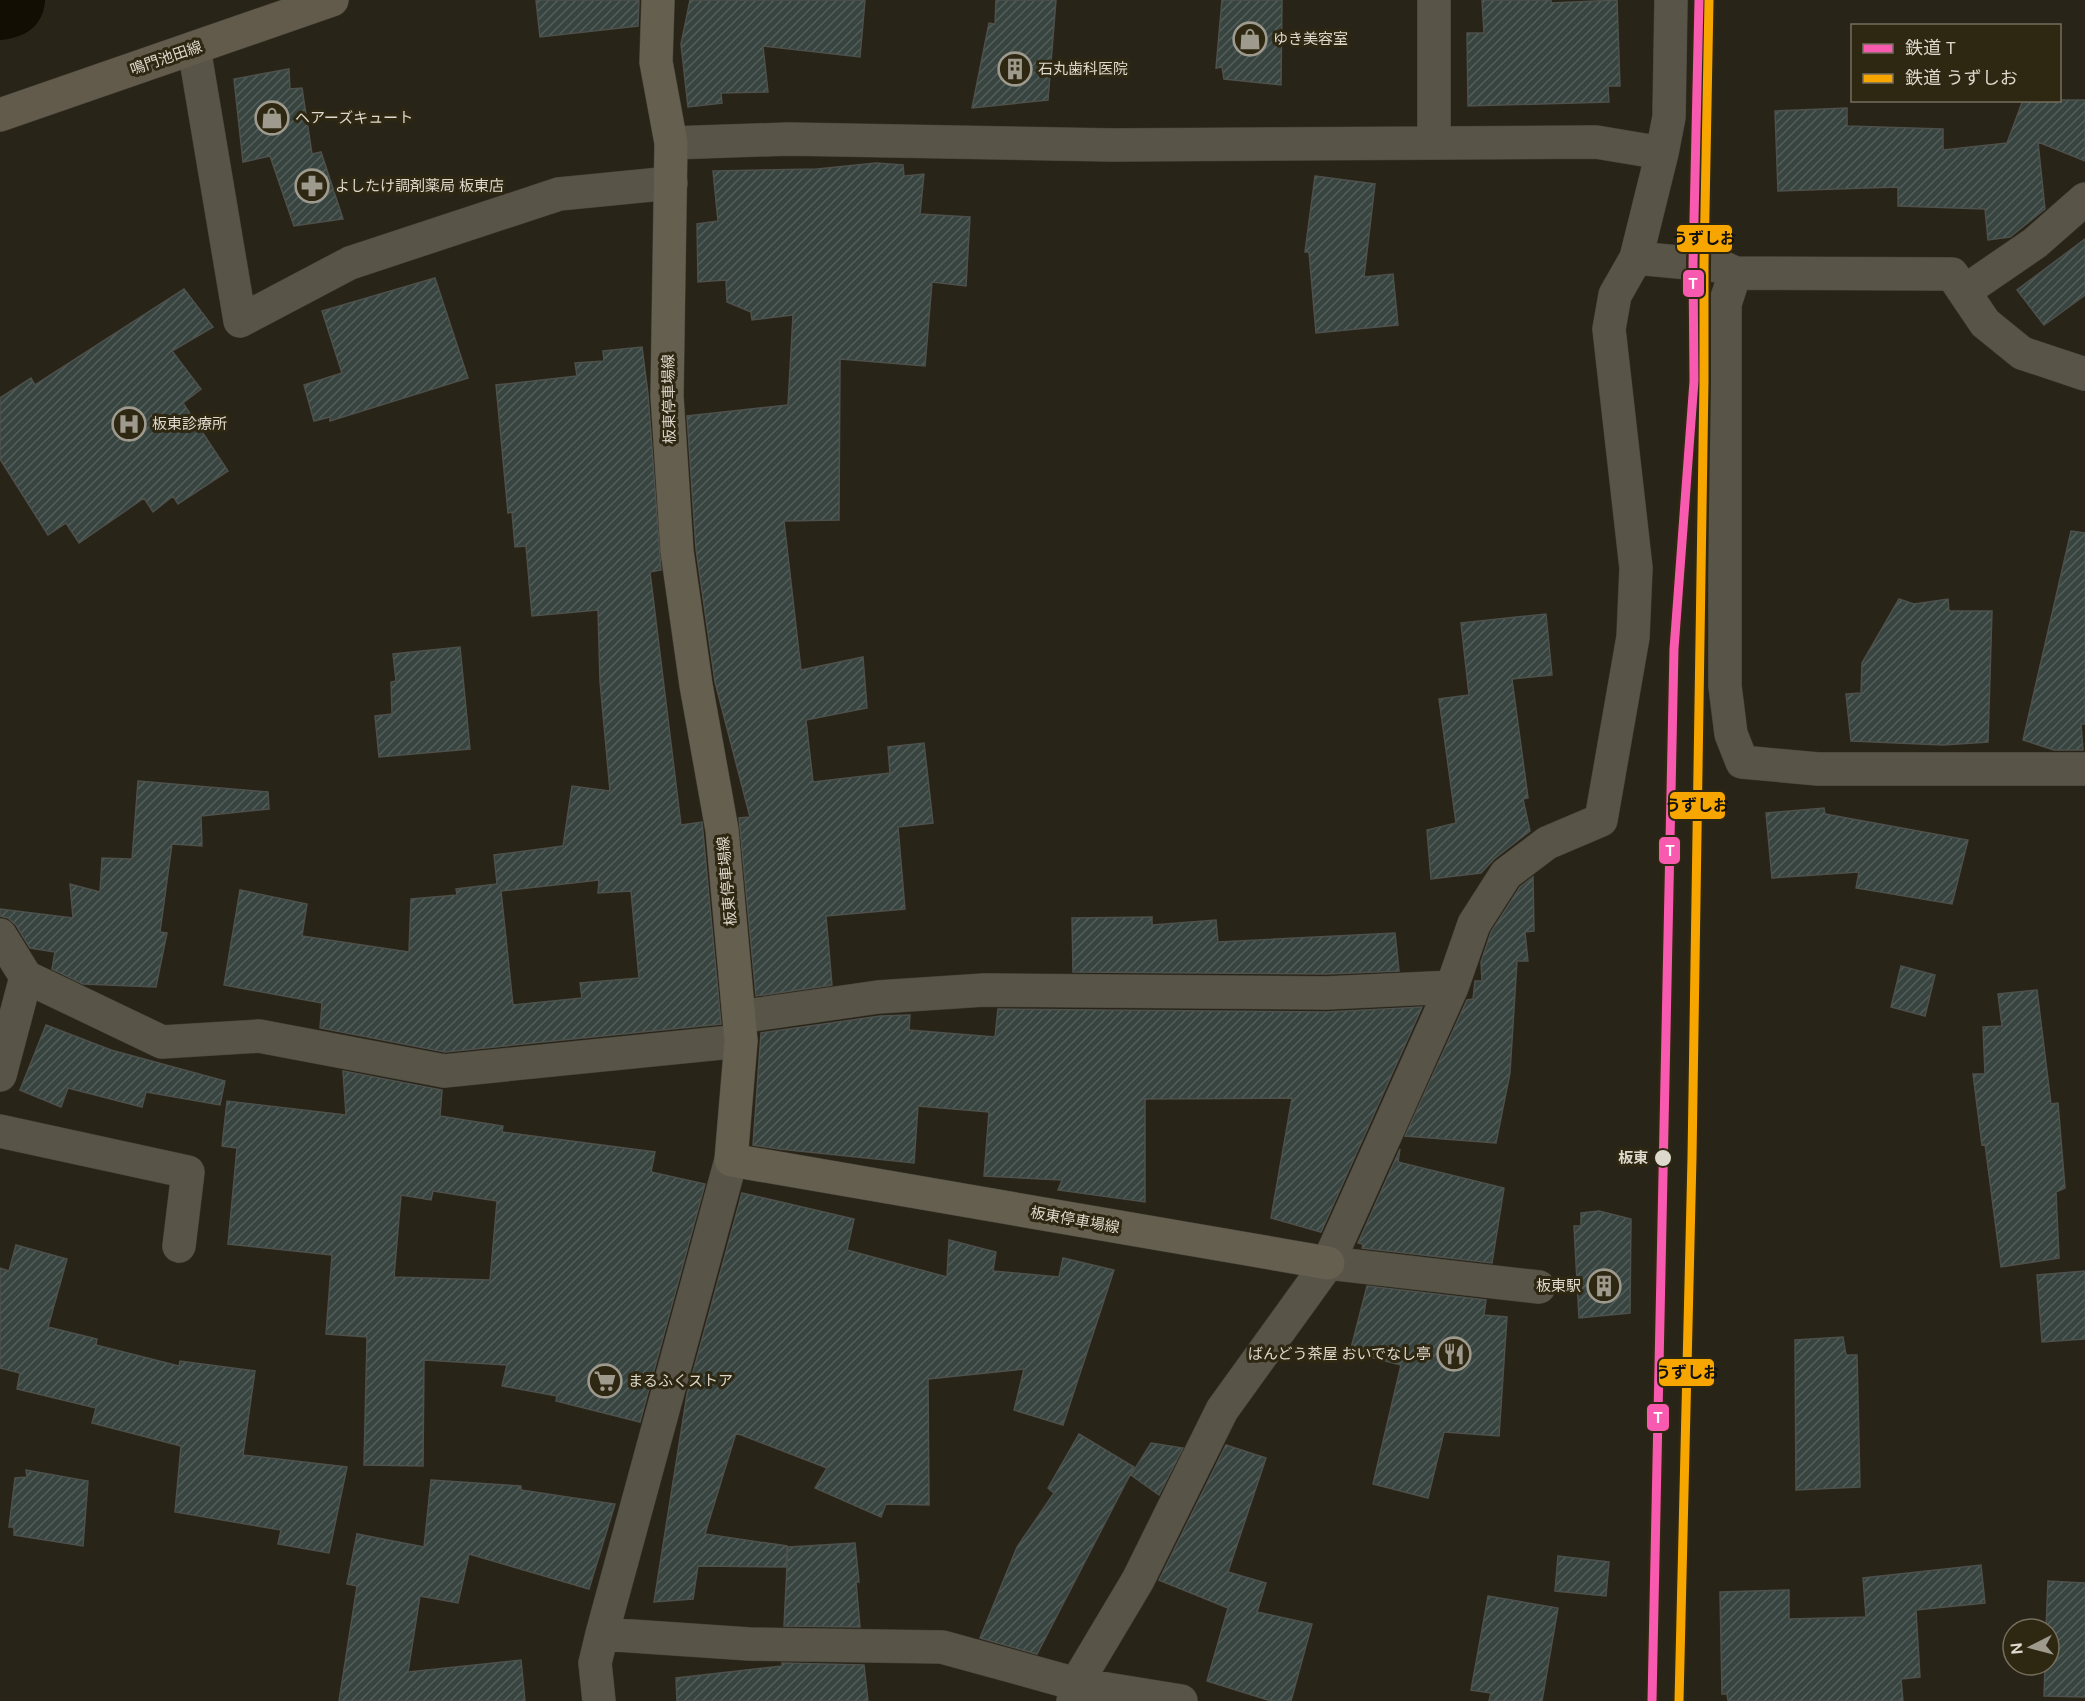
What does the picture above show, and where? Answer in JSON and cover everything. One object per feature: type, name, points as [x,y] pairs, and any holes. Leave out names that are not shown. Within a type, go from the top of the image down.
[{"type":"main road","name":"鳴門池田線","points":[[0,115],[332,0]]},
{"type":"main road","name":"板東停車場線","points":[[658,0],[656,62],[671,143],[668,396],[676,551],[696,685],[722,830],[740,1029],[731,1160],[1328,1263]]},
{"type":"street","points":[[1434,0],[1434,142]]},
{"type":"street","points":[[1074,1692],[1138,1580],[1222,1410],[1328,1263],[1452,987],[1474,924],[1506,874],[1547,843],[1601,820],[1634,637],[1636,568],[1609,329],[1615,295],[1636,258],[1669,117],[1671,0]]},
{"type":"street","points":[[194,48],[240,321],[350,263],[559,194],[671,183]]},
{"type":"street","points":[[671,143],[789,139],[1113,145],[1596,142],[1662,153]]},
{"type":"street","points":[[1965,291],[2035,243],[2085,199]]},
{"type":"street","points":[[1636,258],[1720,266],[1735,273],[1952,274],[1985,323],[2022,352],[2085,374]]},
{"type":"street","points":[[1735,273],[1725,304],[1725,686],[1731,734],[1742,762],[1818,769],[2085,770]]},
{"type":"street","points":[[0,935],[26,977],[162,1042],[259,1036],[444,1071],[740,1029],[878,997],[984,990],[1326,993],[1452,987]]},
{"type":"street","points":[[0,1075],[26,977]]},
{"type":"street","points":[[0,1131],[188,1172],[179,1246]]},
{"type":"street","points":[[599,1701],[595,1663],[602,1634],[731,1160]]},
{"type":"street","points":[[1328,1263],[1539,1287]]},
{"type":"street","points":[[602,1634],[749,1644],[942,1647],[1074,1692],[1180,1701]]},
{"type":"building","points":[[536,0],[639,0],[638,26],[540,37]]},
{"type":"building","points":[[690,0],[865,0],[860,57],[763,46],[768,92],[721,93],[722,103],[688,107],[681,44]]},
{"type":"building","name":"石丸歯科医院","points":[[996,0],[1056,0],[1048,100],[972,108],[989,23],[995,24]]},
{"type":"building","name":"ゆき美容室","points":[[1222,0],[1282,0],[1281,85],[1224,79],[1222,67],[1216,68]]},
{"type":"building","points":[[1482,0],[1551,0],[1551,3],[1617,0],[1620,86],[1608,86],[1609,102],[1468,106],[1467,33],[1484,33]]},
{"type":"building","points":[[289,69],[290,89],[302,88],[312,154],[321,152],[343,219],[294,226],[270,156],[243,162],[234,79]]},
{"type":"building","points":[[2085,100],[2085,161],[2038,142],[2045,209],[2010,237],[1988,240],[1985,209],[1898,206],[1898,187],[1778,191],[1775,111],[1847,108],[1847,126],[1943,129],[1943,150],[2007,143],[2022,102]]},
{"type":"building","points":[[876,163],[903,165],[904,176],[924,174],[920,214],[970,217],[966,286],[932,282],[925,366],[840,359],[839,520],[784,521],[801,670],[863,657],[867,708],[806,720],[813,782],[890,773],[888,747],[924,743],[933,823],[898,827],[905,909],[826,916],[832,985],[756,996],[739,818],[750,817],[715,682],[696,549],[687,416],[788,405],[793,315],[752,320],[751,312],[727,302],[726,280],[698,282],[697,224],[718,221],[713,171],[817,169]]},
{"type":"building","points":[[1315,176],[1375,184],[1364,277],[1393,274],[1398,325],[1316,333],[1309,252],[1305,252]]},
{"type":"building","points":[[2085,239],[2085,295],[2044,325],[2017,290]]},
{"type":"building","points":[[435,278],[468,378],[330,421],[330,417],[314,421],[304,385],[342,373],[322,311]]},
{"type":"building","name":"板東診療所","points":[[184,289],[213,327],[172,351],[201,389],[183,403],[228,471],[178,504],[173,496],[153,512],[144,498],[79,543],[66,523],[48,535],[0,459],[0,398],[31,378],[35,385]]},
{"type":"building","points":[[642,347],[648,394],[661,570],[650,572],[681,825],[702,822],[721,1024],[445,1052],[320,1028],[322,1003],[224,985],[240,890],[307,904],[302,936],[409,952],[411,899],[457,895],[456,889],[497,884],[494,855],[563,846],[572,786],[610,791],[600,681],[598,610],[532,616],[526,546],[515,547],[512,512],[508,513],[496,385],[577,376],[575,363],[604,361],[603,351]],"holes":[[[599,880],[598,893],[631,891],[639,978],[580,983],[582,998],[513,1005],[501,891]]]},
{"type":"building","points":[[2071,531],[2085,533],[2085,724],[2081,724],[2083,750],[2054,750],[2023,740]]},
{"type":"building","points":[[1899,599],[1914,604],[1948,599],[1949,611],[1992,611],[1988,742],[1943,745],[1851,741],[1846,694],[1861,693],[1862,663]]},
{"type":"building","points":[[1546,614],[1552,675],[1512,679],[1528,798],[1523,799],[1530,831],[1494,859],[1481,873],[1431,879],[1427,830],[1456,823],[1439,699],[1469,695],[1461,623]]},
{"type":"building","points":[[460,647],[470,749],[379,757],[375,716],[392,714],[391,682],[396,681],[393,654]]},
{"type":"building","points":[[138,781],[268,792],[269,809],[201,816],[202,846],[172,844],[160,932],[167,933],[156,987],[83,984],[52,969],[55,952],[30,948],[16,925],[8,918],[0,916],[0,909],[73,918],[70,884],[100,892],[102,858],[132,859]]},
{"type":"building","points":[[1824,808],[1825,814],[1968,840],[1952,904],[1856,888],[1859,872],[1772,878],[1766,813]]},
{"type":"building","points":[[1533,877],[1534,931],[1525,932],[1528,961],[1517,961],[1510,1073],[1496,1143],[1405,1136],[1467,1000],[1473,999],[1475,981],[1482,981],[1481,962],[1491,932],[1520,887]]},
{"type":"building","points":[[1152,917],[1152,925],[1216,920],[1218,942],[1395,933],[1399,971],[1326,974],[1073,972],[1072,918]]},
{"type":"building","points":[[1901,966],[1935,975],[1925,1016],[1891,1007]]},
{"type":"building","points":[[2037,990],[2051,1104],[2058,1103],[2065,1188],[2056,1192],[2059,1258],[2001,1267],[1985,1144],[1982,1145],[1973,1074],[1985,1074],[1983,1027],[2002,1026],[1998,994]]},
{"type":"building","points":[[1422,1007],[1321,1232],[1271,1218],[1292,1098],[1145,1099],[1145,1202],[1058,1190],[1062,1180],[984,1176],[989,1112],[918,1106],[914,1163],[753,1145],[761,1033],[880,1016],[910,1015],[909,1030],[995,1037],[998,1009],[1326,1012]]},
{"type":"building","points":[[46,1025],[111,1050],[225,1081],[220,1105],[146,1092],[142,1107],[68,1088],[61,1107],[20,1090]]},
{"type":"building","points":[[343,1071],[442,1090],[440,1116],[503,1126],[502,1132],[655,1152],[651,1172],[705,1184],[640,1422],[556,1401],[557,1396],[502,1386],[507,1365],[424,1360],[423,1466],[364,1465],[367,1337],[326,1334],[332,1255],[228,1244],[237,1148],[222,1146],[227,1101],[346,1115]],"holes":[[[433,1191],[497,1201],[490,1280],[394,1277],[401,1195],[431,1200]]]},
{"type":"building","points":[[1400,1149],[1398,1162],[1504,1188],[1492,1263],[1362,1248],[1363,1244],[1358,1243]]},
{"type":"building","points":[[742,1193],[854,1219],[847,1250],[947,1277],[949,1240],[996,1252],[993,1271],[1059,1277],[1063,1258],[1114,1270],[1063,1425],[1014,1410],[1024,1369],[928,1379],[929,1505],[886,1504],[881,1517],[815,1488],[827,1468],[736,1433],[705,1534],[787,1546],[786,1567],[698,1566],[693,1599],[654,1602],[687,1394]]},
{"type":"building","name":"板東駅","points":[[1599,1211],[1631,1219],[1630,1313],[1579,1318],[1574,1226],[1581,1226],[1581,1213]]},
{"type":"building","points":[[16,1245],[67,1259],[48,1327],[97,1339],[96,1345],[179,1366],[180,1361],[255,1371],[243,1455],[347,1467],[329,1553],[278,1544],[281,1530],[175,1512],[181,1446],[92,1423],[96,1408],[17,1389],[20,1373],[0,1368],[0,1268],[9,1271]]},
{"type":"building","points":[[2085,1271],[2085,1339],[2042,1342],[2037,1275]]},
{"type":"building","points":[[1367,1286],[1486,1300],[1484,1315],[1507,1317],[1499,1436],[1444,1432],[1428,1498],[1373,1484],[1401,1365],[1350,1352]]},
{"type":"building","points":[[1843,1337],[1846,1355],[1857,1355],[1860,1487],[1796,1490],[1795,1340]]},
{"type":"building","points":[[1079,1434],[1134,1467],[1037,1654],[980,1638],[1017,1547],[1054,1493],[1048,1488]]},
{"type":"building","points":[[1151,1443],[1183,1448],[1159,1495],[1131,1475]]},
{"type":"building","points":[[1226,1445],[1266,1458],[1228,1572],[1266,1583],[1257,1612],[1312,1624],[1291,1701],[1271,1701],[1207,1681],[1228,1608],[1159,1580]]},
{"type":"building","points":[[26,1470],[88,1481],[83,1546],[14,1535],[14,1527],[9,1527],[15,1478],[27,1477]]},
{"type":"building","points":[[431,1480],[521,1486],[521,1490],[615,1504],[589,1589],[469,1554],[458,1603],[420,1596],[408,1672],[521,1660],[525,1701],[339,1701],[357,1586],[347,1584],[357,1534],[424,1547]]},
{"type":"building","points":[[855,1543],[860,1627],[784,1626],[788,1547]]},
{"type":"building","points":[[1558,1556],[1609,1562],[1606,1596],[1555,1591]]},
{"type":"building","points":[[1981,1565],[1985,1603],[1916,1610],[1920,1677],[1901,1679],[1903,1701],[1728,1701],[1727,1694],[1722,1694],[1720,1592],[1789,1590],[1789,1619],[1866,1617],[1863,1578]]},
{"type":"building","points":[[2048,1581],[2085,1583],[2085,1697],[2044,1696],[2045,1677],[2061,1677],[2061,1617],[2046,1617]]},
{"type":"building","points":[[1488,1596],[1558,1608],[1542,1701],[1489,1701],[1491,1693],[1471,1690]]},
{"type":"building","points":[[782,1663],[864,1665],[868,1701],[677,1701],[676,1678],[782,1666]]},
{"type":"waterway","points":[[0,2],[7,0]]},
{"type":"rail line","name":"T","points":[[1652,1701],[1674,649],[1694,381],[1693,264],[1699,0]]},
{"type":"rail line","name":"うずしお","points":[[1679,1701],[1692,1158],[1709,0]]},
{"type":"place","name":"ゆき美容室","points":[[1250,39]]},
{"type":"place","name":"石丸歯科医院","points":[[1015,69]]},
{"type":"place","name":"ヘアーズキュート","points":[[272,118]]},
{"type":"place","name":"よしたけ調剤薬局 板東店","points":[[312,186]]},
{"type":"place","name":"板東診療所","points":[[129,424]]},
{"type":"place","name":"板東","points":[[1663,1158]]},
{"type":"place","name":"板東駅","points":[[1604,1286]]},
{"type":"place","name":"ばんどう茶屋 おいでなし亭","points":[[1454,1354]]},
{"type":"place","name":"まるふくストア","points":[[605,1381]]}]
